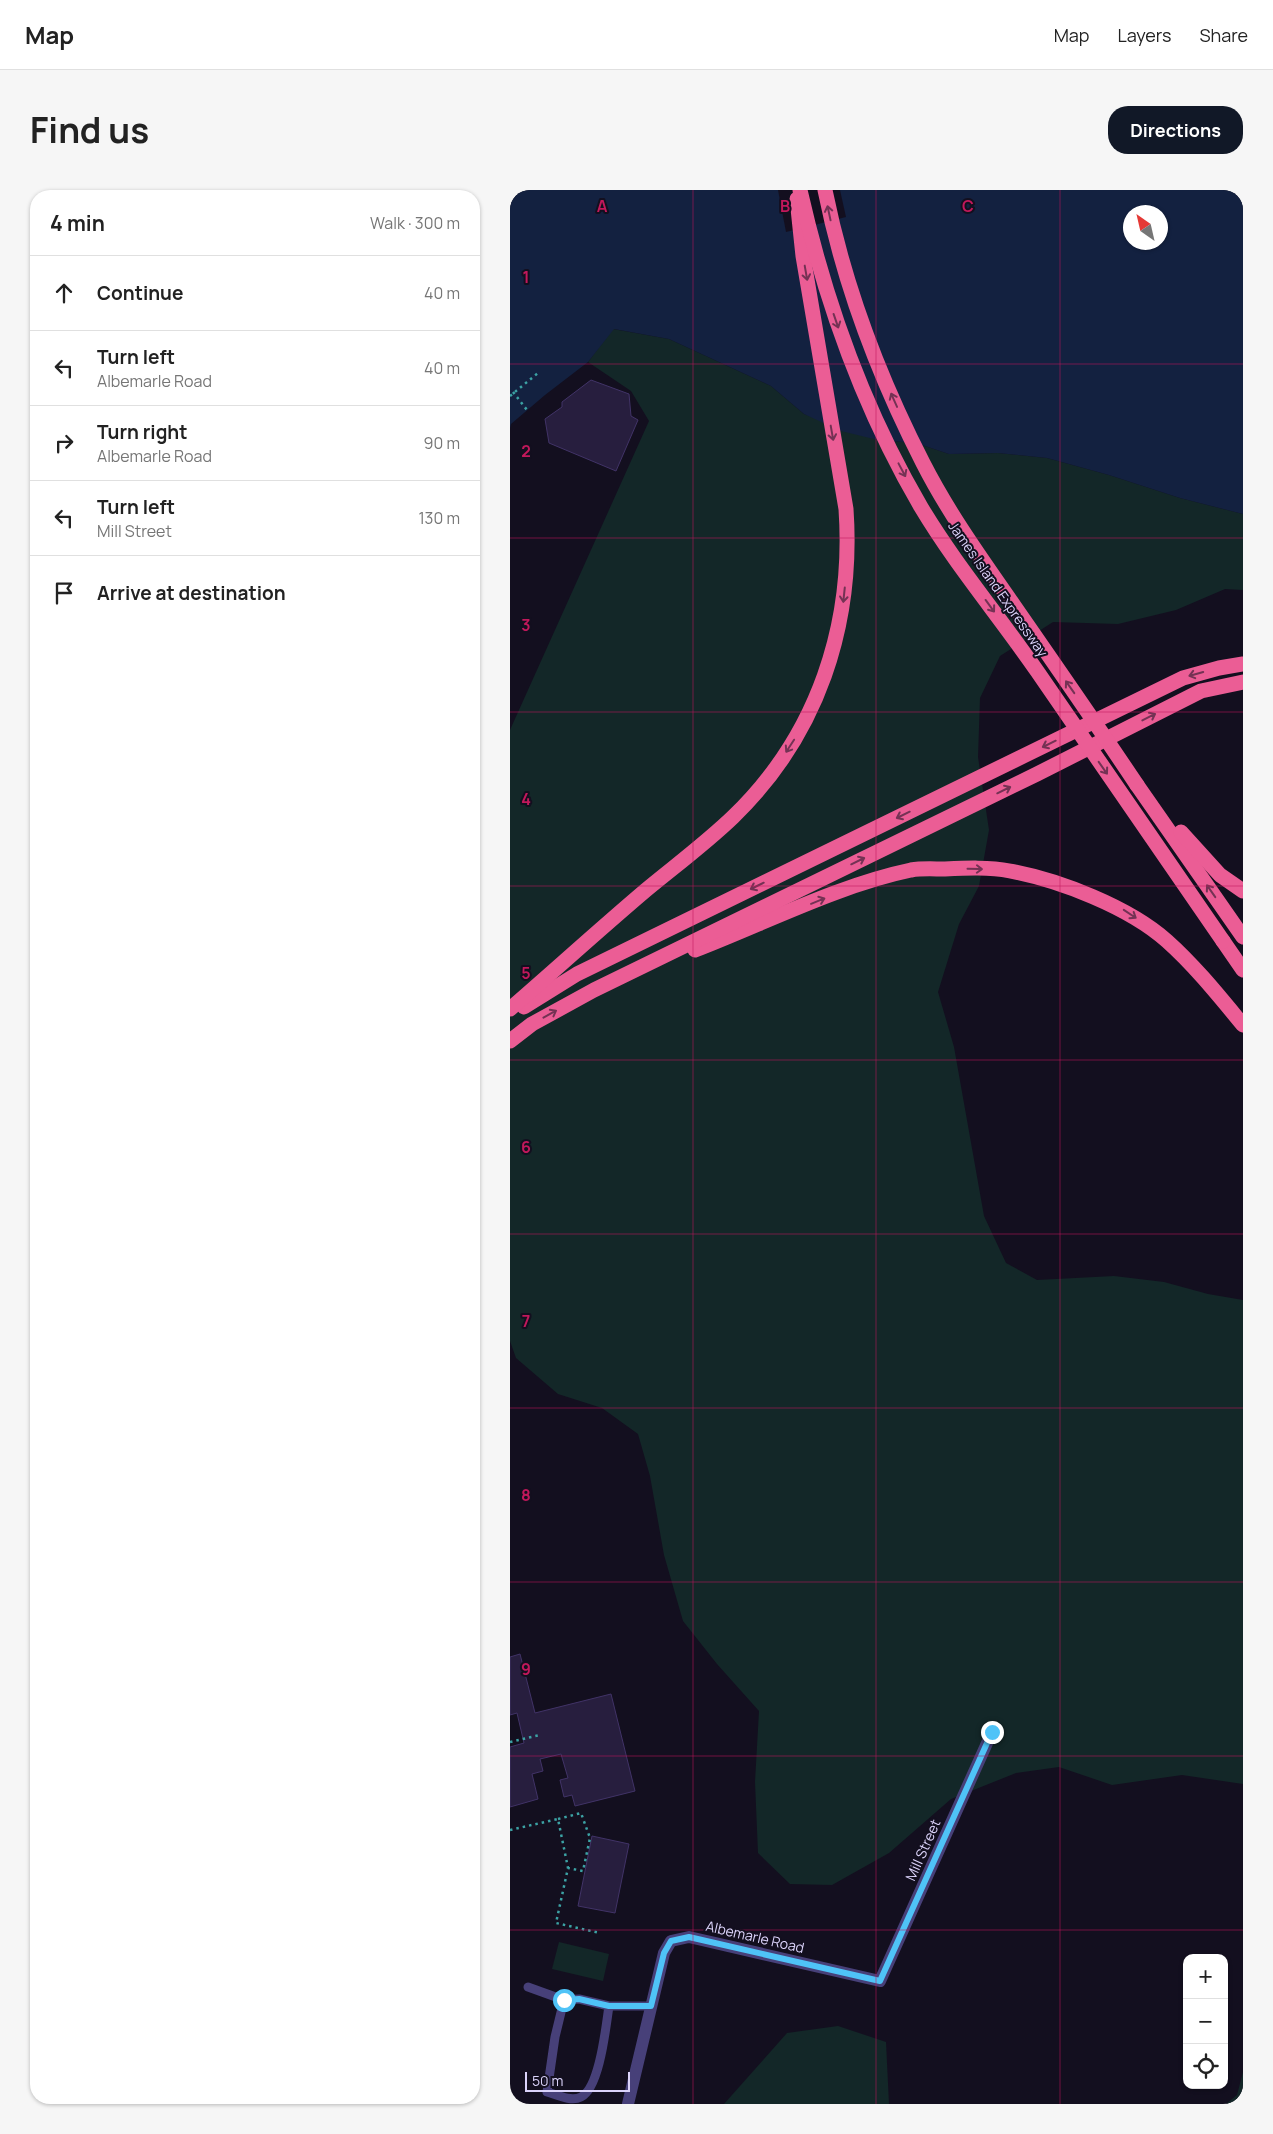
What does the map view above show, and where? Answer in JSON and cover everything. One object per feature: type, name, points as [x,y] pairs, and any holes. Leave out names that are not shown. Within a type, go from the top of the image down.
[{"type":"highway","points":[[510,1009],[596,932],[733,817],[765,782],[791,745],[810,713],[825,674],[835,644],[843,606],[848,544],[846,508],[803,256],[796,190]]},
{"type":"highway","name":"James Island Expressway","points":[[800,190],[813,246],[836,322],[880,427],[921,506],[948,548],[1028,658],[1243,970]]},
{"type":"highway","name":"James Island Expressway","points":[[825,190],[833,230],[862,325],[881,372],[924,465],[978,553],[1243,937]]},
{"type":"highway","points":[[510,1017],[577,974],[1183,678],[1219,668],[1243,664]]},
{"type":"highway","points":[[510,1041],[532,1024],[594,990],[1201,692],[1243,682]]},
{"type":"highway","points":[[1137,784],[1220,875],[1243,891]]},
{"type":"highway","points":[[594,990],[836,893],[882,877],[914,870],[976,868],[1010,871],[1052,883],[1124,910],[1166,940],[1206,980],[1243,1025]]},
{"type":"street","name":"Mill Street","points":[[880,1981],[992,1732]]},
{"type":"street","name":"Albemarle Road","points":[[628,2104],[664,1953],[671,1941],[689,1937],[880,1981]]},
{"type":"lane","points":[[528,1987],[564,2000],[579,1999],[609,2006],[651,2006]]},
{"type":"lane","points":[[564,2000],[555,2037],[547,2092],[567,2098],[580,2098],[587,2092],[600,2063],[609,2006]]},
{"type":"path","points":[[510,396],[538,373]]},
{"type":"path","points":[[513,392],[527,410]]},
{"type":"path","points":[[510,1742],[540,1735]]},
{"type":"path","points":[[510,1830],[581,1813],[590,1838],[583,1871],[568,1868]]},
{"type":"path","points":[[558,1819],[568,1868],[556,1923],[600,1933]]},
{"type":"green space","points":[[613,329],[669,339],[771,386],[804,414],[878,440],[916,443],[949,454],[998,453],[1047,458],[1109,475],[1180,498],[1243,514],[1243,590],[1225,589],[1176,610],[1118,624],[1053,622],[1000,656],[980,698],[978,757],[989,830],[979,886],[959,924],[938,992],[954,1047],[984,1216],[1006,1263],[1037,1280],[1114,1276],[1164,1282],[1208,1294],[1243,1300],[1243,1784],[1182,1775],[1112,1785],[1059,1767],[1016,1773],[951,1799],[889,1853],[832,1885],[790,1884],[758,1853],[755,1782],[759,1711],[717,1664],[683,1621],[664,1555],[650,1476],[638,1434],[602,1408],[558,1394],[516,1358],[510,1341],[510,730],[649,421],[631,391],[588,362]]},
{"type":"green space","points":[[559,1942],[609,1954],[603,1981],[552,1969]]},
{"type":"green space","points":[[838,2026],[886,2042],[889,2104],[724,2104],[787,2033]]},
{"type":"green space","points":[[1243,2072],[1243,2104],[1226,2104],[1237,2095]]},
{"type":"water","points":[[510,190],[1243,190],[1243,514],[1180,498],[1109,475],[1047,458],[998,453],[949,454],[916,443],[878,440],[841,431],[804,414],[771,386],[669,339],[614,329],[588,362],[511,424],[510,428]]},
{"type":"pier","points":[[778,190],[840,190],[846,217],[786,232]]},
{"type":"building","points":[[591,380],[629,394],[631,416],[638,420],[616,471],[549,443],[545,419],[562,407],[562,402]]},
{"type":"building","points":[[520,1654],[535,1713],[611,1694],[635,1791],[575,1806],[572,1795],[564,1797],[560,1780],[568,1778],[561,1754],[540,1759],[543,1771],[532,1774],[538,1799],[510,1807],[510,1747],[524,1743],[517,1713],[510,1715],[510,1657]]},
{"type":"building","points":[[592,1836],[629,1844],[615,1913],[578,1906]]},
{"type":"route","points":[[564,2000],[579,1999],[609,2006],[651,2006],[664,1953],[671,1941],[689,1937],[880,1981],[992,1732]]}]
